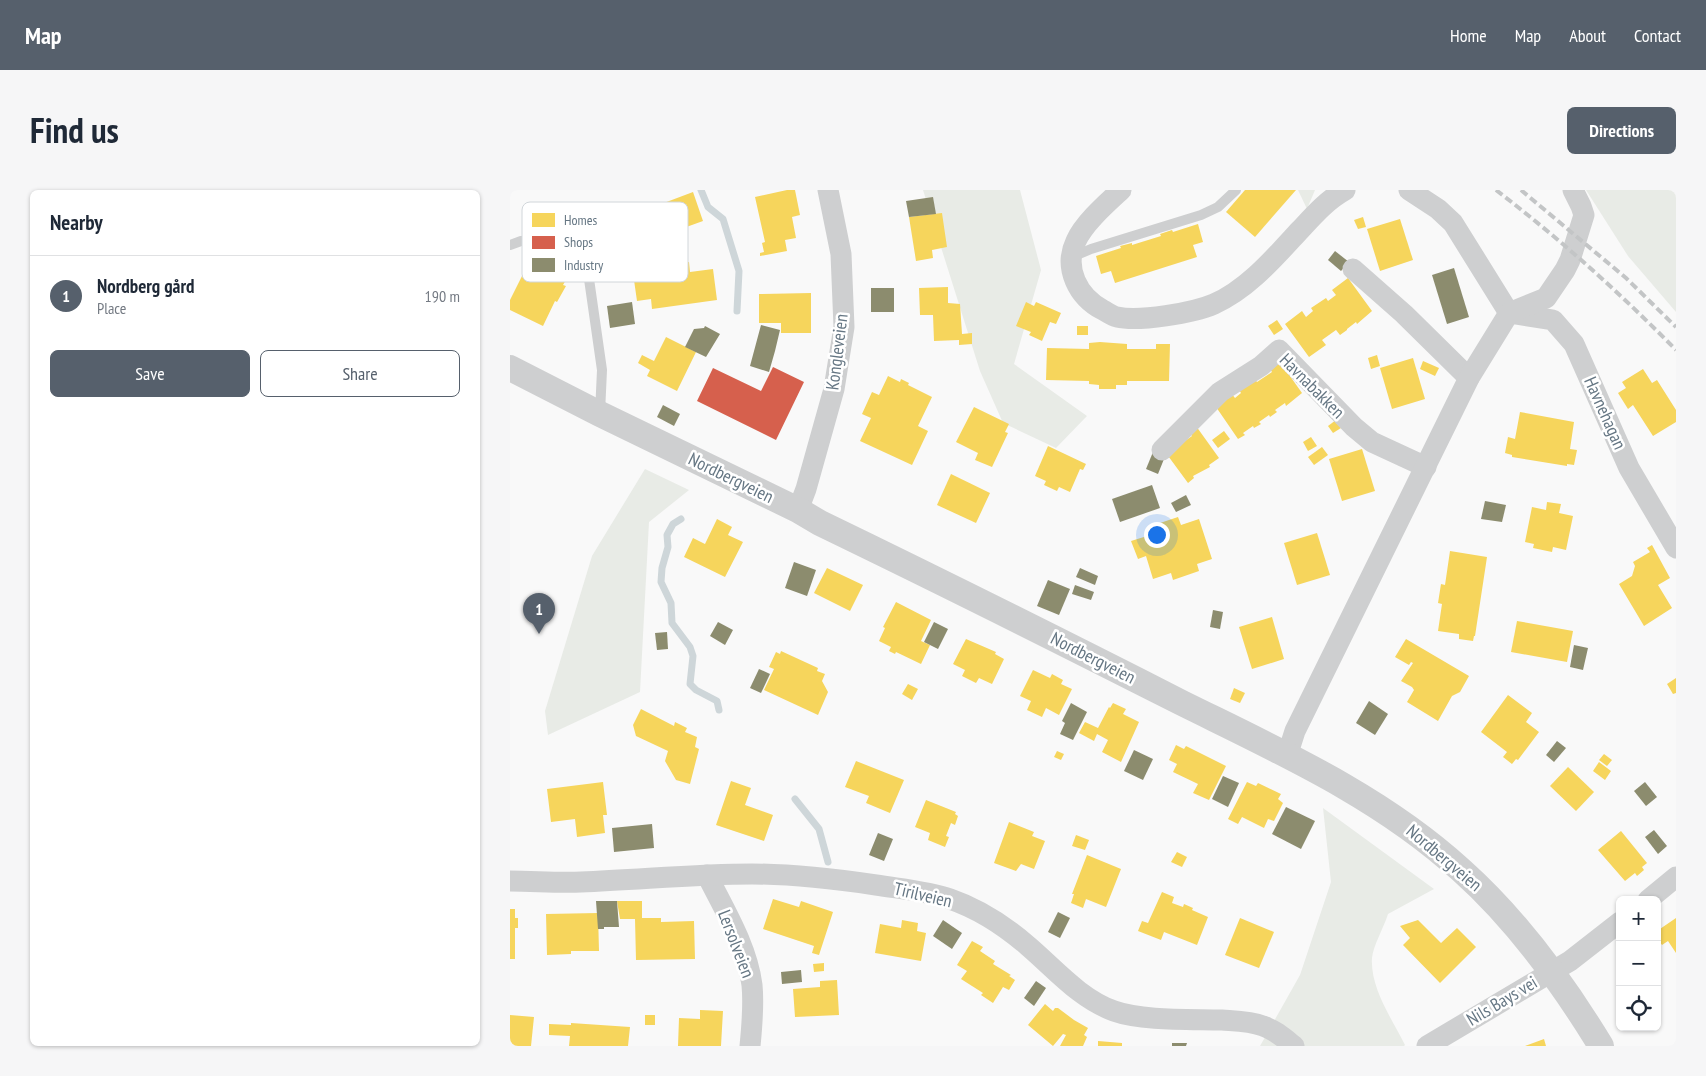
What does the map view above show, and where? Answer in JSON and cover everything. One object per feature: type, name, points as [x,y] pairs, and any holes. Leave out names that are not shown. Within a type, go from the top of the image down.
[{"type":"street","name":"Kongleveien","points":[[798,510],[806,489],[834,388],[844,327],[841,254],[828,190]]},
{"type":"street","points":[[1122,190],[1085,228],[1076,240],[1070,258],[1073,278],[1079,290],[1092,304],[1116,317],[1156,318],[1213,304],[1240,289],[1276,256],[1329,200],[1345,190]]},
{"type":"street","points":[[1408,190],[1438,208],[1453,223],[1509,313]]},
{"type":"street","points":[[1287,756],[1295,730],[1469,378],[1509,313],[1546,298],[1565,270],[1584,215],[1582,206],[1573,190]]},
{"type":"street","points":[[1354,269],[1404,314],[1469,378]]},
{"type":"street","name":"Havnehagan","points":[[1509,313],[1553,320],[1574,344],[1629,468],[1676,548]]},
{"type":"street","name":"Havnabakken","points":[[1162,450],[1220,392],[1261,366],[1279,350],[1354,427],[1372,442],[1426,467]]},
{"type":"street","name":"Nordbergveien","points":[[510,368],[1052,637],[1287,756],[1374,804],[1409,828],[1461,870],[1510,918],[1552,971],[1602,1046]]},
{"type":"street","name":"Tirilveien","points":[[510,881],[579,882],[754,874],[857,882],[948,898],[975,909],[999,923],[1026,943],[1082,994],[1107,1008],[1134,1015],[1241,1021],[1262,1025],[1279,1034],[1294,1046]]},
{"type":"street","name":"Lersolveien","points":[[707,875],[741,945],[752,984],[753,1009],[750,1046]]},
{"type":"street","points":[[1653,896],[1676,878]]},
{"type":"street","points":[[1552,971],[1570,961],[1616,925]]},
{"type":"street","name":"Nils Bays vei","points":[[1427,1046],[1552,971]]},
{"type":"lane","points":[[1070,258],[1091,248],[1201,215],[1218,207],[1236,190]]},
{"type":"lane","points":[[510,245],[522,241]]},
{"type":"lane","points":[[589,282],[602,370],[600,414]]},
{"type":"shaded area","points":[[923,190],[1020,190],[1041,270],[1014,364],[1087,416],[1056,448],[1003,423],[980,371]]},
{"type":"shaded area","points":[[1298,190],[1315,190],[1307,209]]},
{"type":"shaded area","points":[[1586,190],[1676,190],[1676,312],[1628,256]]},
{"type":"shaded area","points":[[645,469],[689,490],[649,522],[640,692],[548,735],[545,711],[592,556]]},
{"type":"shaded area","points":[[1323,808],[1434,889],[1388,914],[1376,942],[1372,958],[1374,981],[1378,992],[1404,1046],[1260,1046],[1300,975],[1331,882]]},
{"type":"building: Homes","points":[[795,190],[800,215],[792,217],[796,238],[785,240],[787,251],[760,256],[760,253],[764,252],[762,243],[765,242],[755,197]]},
{"type":"building: Homes","points":[[1245,190],[1296,190],[1255,237],[1226,212]]},
{"type":"building: Homes","points":[[693,192],[703,221],[688,226],[688,202],[666,202]]},
{"type":"building: Homes","points":[[942,213],[947,247],[932,250],[933,258],[916,261],[909,217]]},
{"type":"building: Homes","points":[[1363,217],[1366,227],[1358,229],[1354,220]]},
{"type":"building: Homes","points":[[1400,219],[1413,260],[1380,271],[1367,229]]},
{"type":"building: Homes","points":[[1198,224],[1203,242],[1193,245],[1197,257],[1115,283],[1111,271],[1101,274],[1096,256],[1121,248],[1120,246],[1132,243],[1132,245],[1161,236],[1160,234],[1172,230],[1173,232]]},
{"type":"building: Homes","points":[[688,262],[690,272],[713,269],[717,300],[652,309],[651,299],[637,301],[634,282],[688,282]]},
{"type":"building: Homes","points":[[522,276],[522,282],[565,282],[563,285],[566,286],[557,302],[555,301],[543,326],[510,310],[510,300]]},
{"type":"building: Homes","points":[[1348,278],[1372,311],[1340,335],[1336,330],[1322,340],[1326,345],[1309,357],[1285,324],[1302,311],[1306,317],[1313,311],[1311,308],[1326,298],[1328,301],[1336,295],[1332,290]]},
{"type":"building: Homes","points":[[948,287],[948,303],[960,304],[962,334],[972,333],[972,344],[959,345],[959,340],[934,341],[933,315],[920,315],[919,288]]},
{"type":"building: Homes","points":[[811,293],[811,333],[781,333],[781,323],[759,323],[759,294]]},
{"type":"building: Homes","points":[[1026,302],[1034,306],[1036,302],[1061,313],[1056,324],[1050,322],[1042,341],[1029,335],[1031,332],[1016,326]]},
{"type":"building: Homes","points":[[1277,320],[1283,329],[1274,335],[1268,326]]},
{"type":"building: Homes","points":[[1077,326],[1088,326],[1088,335],[1077,335]]},
{"type":"building: Homes","points":[[666,337],[696,352],[677,391],[647,376],[650,370],[638,363],[642,355],[654,361]]},
{"type":"building: Homes","points":[[1089,343],[1127,344],[1127,349],[1156,349],[1156,344],[1170,344],[1169,381],[1127,381],[1127,385],[1116,385],[1116,389],[1099,389],[1099,385],[1089,384],[1089,381],[1046,380],[1047,348],[1089,349]]},
{"type":"building: Homes","points":[[1377,355],[1380,366],[1371,369],[1368,358]]},
{"type":"building: Homes","points":[[1413,358],[1425,399],[1392,409],[1380,368]]},
{"type":"building: Homes","points":[[1423,361],[1439,368],[1435,376],[1420,369]]},
{"type":"building: Homes","points":[[1280,362],[1302,393],[1286,406],[1285,403],[1275,410],[1277,412],[1270,417],[1269,415],[1259,422],[1261,424],[1254,428],[1253,426],[1243,433],[1245,435],[1238,439],[1214,404],[1231,393],[1235,398],[1241,393],[1238,388],[1253,377],[1257,382],[1272,372],[1270,369]]},
{"type":"building: Homes","points":[[1643,369],[1652,383],[1657,380],[1676,410],[1676,422],[1653,436],[1633,405],[1628,409],[1618,393],[1626,388],[1622,382]]},
{"type":"building: Homes","points":[[888,376],[900,382],[901,379],[909,383],[908,385],[932,397],[918,426],[928,431],[912,465],[860,441],[871,418],[862,414],[872,392],[879,395]]},
{"type":"building: Homes","points":[[974,407],[1009,424],[1005,432],[1008,433],[992,467],[975,460],[978,453],[956,442]]},
{"type":"building: Homes","points":[[1520,412],[1574,422],[1570,449],[1577,450],[1574,465],[1567,464],[1567,466],[1512,457],[1512,455],[1505,453],[1508,437],[1515,439]]},
{"type":"building: Homes","points":[[1336,420],[1341,428],[1333,433],[1328,426]]},
{"type":"building: Homes","points":[[1196,426],[1219,458],[1209,465],[1210,467],[1193,476],[1194,478],[1188,483],[1163,449],[1175,448],[1192,436],[1188,431]]},
{"type":"building: Homes","points":[[1224,431],[1230,439],[1218,448],[1212,440]]},
{"type":"building: Homes","points":[[1311,437],[1317,446],[1308,451],[1303,442]]},
{"type":"building: Homes","points":[[1048,446],[1086,464],[1083,470],[1080,469],[1070,492],[1059,487],[1057,491],[1044,485],[1046,481],[1035,476]]},
{"type":"building: Homes","points":[[1322,447],[1328,455],[1314,465],[1308,457]]},
{"type":"building: Homes","points":[[1362,449],[1375,491],[1342,501],[1329,459]]},
{"type":"building: Homes","points":[[951,474],[990,493],[976,523],[937,505]]},
{"type":"building: Homes","points":[[1547,502],[1561,504],[1559,513],[1573,516],[1566,550],[1553,547],[1552,552],[1533,548],[1534,544],[1525,542],[1532,507],[1546,510]]},
{"type":"building: Homes","points":[[1178,517],[1181,525],[1199,519],[1212,559],[1197,564],[1199,571],[1173,580],[1171,573],[1153,579],[1146,556],[1138,559],[1131,541],[1160,532],[1157,524]]},
{"type":"building: Homes","points":[[717,519],[732,527],[728,535],[743,542],[725,577],[684,557],[693,538],[705,544]]},
{"type":"building: Homes","points":[[1317,533],[1330,575],[1297,585],[1284,543]]},
{"type":"building: Homes","points":[[1652,545],[1670,578],[1658,585],[1672,608],[1644,626],[1619,584],[1632,576],[1635,566],[1633,562],[1650,552],[1647,548]]},
{"type":"building: Homes","points":[[1450,551],[1487,557],[1473,641],[1459,639],[1459,634],[1438,631],[1442,604],[1438,603],[1441,584],[1445,585]]},
{"type":"building: Homes","points":[[827,568],[863,585],[850,611],[814,593]]},
{"type":"building: Homes","points":[[896,602],[931,620],[921,641],[930,645],[921,664],[896,652],[895,654],[889,651],[891,647],[879,641],[885,628],[883,627]]},
{"type":"building: Homes","points":[[1272,617],[1284,659],[1252,669],[1239,627]]},
{"type":"building: Homes","points":[[1517,621],[1573,631],[1567,662],[1511,652]]},
{"type":"building: Homes","points":[[966,639],[996,652],[995,654],[1004,659],[992,684],[979,678],[976,683],[962,676],[965,670],[953,664]]},
{"type":"building: Homes","points":[[1406,639],[1469,676],[1460,692],[1452,696],[1438,721],[1407,702],[1414,690],[1401,681],[1413,663],[1411,662],[1409,665],[1395,657]]},
{"type":"building: Homes","points":[[781,651],[818,668],[817,671],[825,674],[822,681],[828,692],[818,715],[764,690],[774,669],[769,667],[776,652],[780,654]]},
{"type":"building: Homes","points":[[1033,670],[1050,678],[1052,674],[1063,680],[1061,684],[1072,689],[1059,715],[1046,708],[1042,717],[1027,710],[1031,701],[1020,696]]},
{"type":"building: Homes","points":[[1676,678],[1676,693],[1673,694],[1667,684]]},
{"type":"building: Homes","points":[[908,684],[918,689],[912,700],[902,694]]},
{"type":"building: Homes","points":[[1234,688],[1245,693],[1240,703],[1230,699]]},
{"type":"building: Homes","points":[[1508,695],[1532,713],[1526,722],[1539,732],[1518,760],[1516,759],[1512,764],[1503,757],[1507,752],[1481,732]]},
{"type":"building: Homes","points":[[1113,703],[1126,709],[1123,714],[1139,722],[1121,762],[1102,752],[1108,740],[1097,734],[1094,741],[1079,733],[1085,722],[1098,728]]},
{"type":"building: Homes","points":[[641,709],[674,726],[675,722],[687,728],[685,732],[697,737],[695,747],[699,749],[690,784],[676,780],[665,761],[668,751],[636,736],[633,725]]},
{"type":"building: Homes","points":[[1176,745],[1184,749],[1186,746],[1226,766],[1209,800],[1193,793],[1198,784],[1173,772],[1177,764],[1169,760]]},
{"type":"building: Homes","points":[[1057,751],[1064,754],[1061,760],[1054,757]]},
{"type":"building: Homes","points":[[1604,754],[1612,760],[1607,766],[1599,760]]},
{"type":"building: Homes","points":[[856,761],[904,780],[890,813],[866,803],[869,796],[845,787]]},
{"type":"building: Homes","points":[[1599,762],[1611,771],[1605,780],[1593,771]]},
{"type":"building: Homes","points":[[1568,767],[1594,792],[1576,811],[1550,786]]},
{"type":"building: Homes","points":[[731,781],[751,788],[745,805],[773,815],[764,841],[716,825]]},
{"type":"building: Homes","points":[[603,782],[607,815],[603,815],[605,833],[577,837],[575,819],[551,822],[547,789]]},
{"type":"building: Homes","points":[[1247,782],[1256,786],[1258,783],[1281,794],[1278,799],[1283,803],[1274,821],[1268,819],[1264,828],[1242,817],[1238,824],[1228,819]]},
{"type":"building: Homes","points":[[926,800],[956,812],[955,814],[958,816],[955,825],[951,823],[946,836],[949,837],[945,847],[928,840],[930,833],[915,827]]},
{"type":"building: Homes","points":[[1009,822],[1034,832],[1032,836],[1045,841],[1034,869],[1021,864],[1016,871],[994,863]]},
{"type":"building: Homes","points":[[1621,831],[1647,863],[1642,867],[1644,870],[1637,876],[1635,873],[1625,881],[1598,850]]},
{"type":"building: Homes","points":[[1076,835],[1089,840],[1085,850],[1072,846]]},
{"type":"building: Homes","points":[[1177,852],[1187,857],[1182,867],[1171,862]]},
{"type":"building: Homes","points":[[1087,855],[1121,869],[1106,907],[1086,899],[1083,908],[1071,903],[1074,894],[1072,894]]},
{"type":"building: Homes","points":[[1162,892],[1174,897],[1172,903],[1183,907],[1184,904],[1208,917],[1197,945],[1164,932],[1161,940],[1138,931],[1142,921],[1148,923]]},
{"type":"building: Homes","points":[[773,899],[799,907],[801,901],[833,912],[819,955],[812,953],[814,946],[763,929]]},
{"type":"building: Homes","points":[[617,901],[642,901],[642,918],[661,918],[661,922],[694,921],[695,959],[636,960],[635,919],[620,919]]},
{"type":"building: Homes","points":[[510,909],[515,909],[515,918],[518,918],[518,928],[515,928],[515,959],[510,959]]},
{"type":"building: Homes","points":[[598,913],[599,951],[571,951],[571,954],[547,955],[546,914]]},
{"type":"building: Homes","points":[[1240,918],[1274,932],[1259,968],[1225,955]]},
{"type":"building: Homes","points":[[1676,918],[1676,953],[1668,941],[1662,945],[1661,944],[1661,928]]},
{"type":"building: Homes","points":[[902,920],[918,923],[917,931],[926,933],[921,961],[875,953],[880,924],[901,928]]},
{"type":"building: Homes","points":[[1418,920],[1441,943],[1457,928],[1476,947],[1440,983],[1403,945],[1410,938],[1400,926]]},
{"type":"building: Homes","points":[[972,941],[983,947],[980,951],[995,961],[993,964],[1011,975],[1009,976],[1015,980],[1009,990],[1003,987],[993,1003],[981,995],[983,993],[961,979],[967,971],[957,965]]},
{"type":"building: Homes","points":[[824,963],[824,971],[814,972],[813,964]]},
{"type":"building: Homes","points":[[837,980],[839,1015],[795,1017],[793,989],[820,987],[820,981]]},
{"type":"building: Homes","points":[[1045,1004],[1053,1011],[1055,1008],[1058,1008],[1088,1028],[1084,1035],[1087,1037],[1083,1046],[1060,1046],[1066,1035],[1063,1034],[1053,1046],[1028,1025]]},
{"type":"building: Homes","points":[[700,1010],[723,1011],[721,1046],[678,1046],[679,1018],[700,1019]]},
{"type":"building: Homes","points":[[510,1015],[534,1017],[531,1046],[510,1046]]},
{"type":"building: Homes","points":[[645,1015],[655,1015],[655,1025],[645,1025]]},
{"type":"building: Homes","points":[[571,1023],[630,1027],[628,1046],[569,1046],[570,1036],[549,1035],[549,1024],[571,1025]]},
{"type":"building: Homes","points":[[1544,1039],[1546,1046],[1525,1046]]},
{"type":"building: Homes","points":[[1098,1041],[1122,1043],[1122,1046],[1098,1046]]},
{"type":"building: Shops","points":[[773,367],[804,382],[776,440],[697,401],[713,368],[761,391]]},
{"type":"building: Industry","points":[[933,197],[936,214],[909,217],[906,201]]},
{"type":"building: Industry","points":[[1335,251],[1349,262],[1341,271],[1328,260]]},
{"type":"building: Industry","points":[[1454,268],[1469,317],[1447,324],[1432,275]]},
{"type":"building: Industry","points":[[871,288],[894,288],[894,312],[871,312]]},
{"type":"building: Industry","points":[[632,302],[635,324],[610,328],[607,306]]},
{"type":"building: Industry","points":[[761,325],[780,330],[769,372],[750,366]]},
{"type":"building: Industry","points":[[705,326],[720,334],[706,357],[685,347],[694,329],[704,328]]},
{"type":"building: Industry","points":[[663,405],[680,414],[674,426],[657,417]]},
{"type":"building: Industry","points":[[1153,452],[1164,459],[1158,474],[1146,469]]},
{"type":"building: Industry","points":[[1152,485],[1160,508],[1120,522],[1112,499]]},
{"type":"building: Industry","points":[[1186,495],[1191,505],[1176,512],[1171,503]]},
{"type":"building: Industry","points":[[1485,501],[1506,505],[1502,522],[1481,519]]},
{"type":"building: Industry","points":[[794,562],[816,570],[807,596],[785,588]]},
{"type":"building: Industry","points":[[1080,568],[1098,576],[1095,585],[1076,577]]},
{"type":"building: Industry","points":[[1048,580],[1070,589],[1059,615],[1037,606]]},
{"type":"building: Industry","points":[[1075,585],[1094,592],[1091,600],[1072,594]]},
{"type":"building: Industry","points":[[1213,610],[1223,612],[1220,629],[1210,627]]},
{"type":"building: Industry","points":[[718,622],[733,630],[725,645],[710,636]]},
{"type":"building: Industry","points":[[934,622],[948,629],[938,649],[924,642]]},
{"type":"building: Industry","points":[[667,632],[668,649],[657,650],[655,633]]},
{"type":"building: Industry","points":[[1574,645],[1588,648],[1583,670],[1570,667]]},
{"type":"building: Industry","points":[[759,669],[770,674],[761,693],[750,688]]},
{"type":"building: Industry","points":[[1369,701],[1388,714],[1375,735],[1356,723]]},
{"type":"building: Industry","points":[[1071,703],[1087,712],[1073,740],[1060,734],[1065,723],[1062,721]]},
{"type":"building: Industry","points":[[1557,741],[1566,748],[1554,762],[1546,755]]},
{"type":"building: Industry","points":[[1134,750],[1153,759],[1143,780],[1124,771]]},
{"type":"building: Industry","points":[[1223,776],[1239,783],[1228,807],[1212,799]]},
{"type":"building: Industry","points":[[1645,782],[1657,797],[1646,806],[1634,791]]},
{"type":"building: Industry","points":[[1286,807],[1315,821],[1301,849],[1272,834]]},
{"type":"building: Industry","points":[[652,824],[654,848],[614,852],[612,828]]},
{"type":"building: Industry","points":[[1654,830],[1667,846],[1658,854],[1645,837]]},
{"type":"building: Industry","points":[[878,833],[893,839],[884,861],[869,855]]},
{"type":"building: Industry","points":[[596,901],[617,901],[619,927],[598,929]]},
{"type":"building: Industry","points":[[1058,912],[1070,918],[1060,938],[1048,932]]},
{"type":"building: Industry","points":[[943,920],[962,933],[952,949],[933,936]]},
{"type":"building: Industry","points":[[801,970],[802,982],[782,984],[781,972]]},
{"type":"building: Industry","points":[[1036,981],[1046,988],[1034,1006],[1024,998]]},
{"type":"building: Industry","points":[[1172,1043],[1187,1043],[1186,1046],[1172,1046]]},
{"type":"waterway","points":[[701,190],[708,207],[723,219],[739,271],[737,311]]},
{"type":"waterway","points":[[681,519],[673,524],[667,535],[668,547],[662,568],[661,582],[671,603],[672,623],[690,647],[693,656],[690,684],[696,690],[717,701],[719,710]]},
{"type":"waterway","points":[[795,799],[819,829],[828,862]]},
{"type":"railway","points":[[1496,190],[1589,267],[1676,350]]},
{"type":"railway","points":[[1521,190],[1626,278],[1676,327]]},
{"type":"place","name":"Nordberg gård","points":[[539,634]]}]
